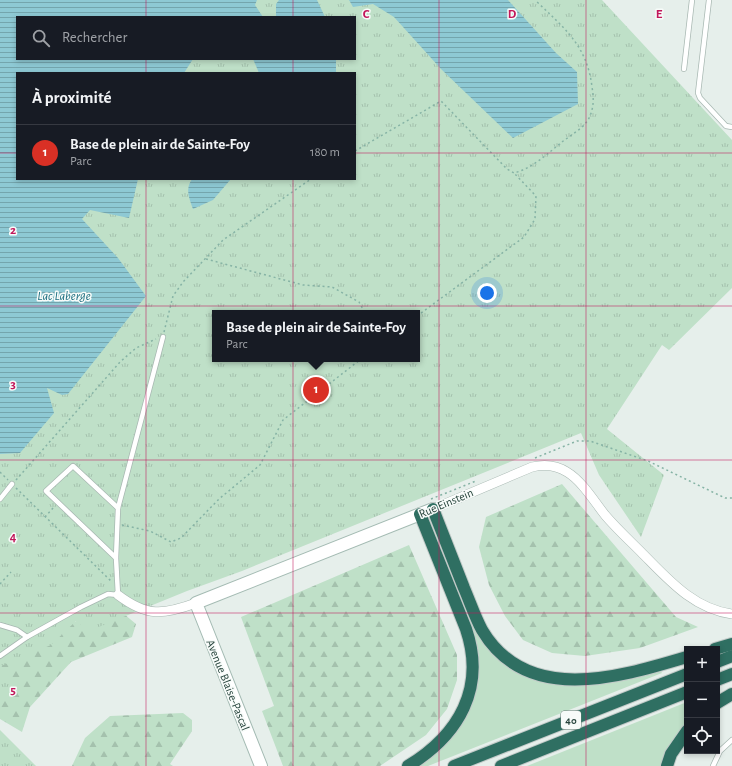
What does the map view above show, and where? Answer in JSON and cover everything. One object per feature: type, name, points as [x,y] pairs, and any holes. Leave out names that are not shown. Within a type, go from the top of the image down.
[{"type":"highway","points":[[433,509],[482,629],[500,653],[521,667],[538,674],[557,679],[585,680],[622,674],[684,659]]},
{"type":"highway","points":[[408,766],[432,749],[454,724],[467,700],[473,677],[472,654],[466,629],[420,514]]},
{"type":"highway","points":[[720,648],[732,644]]},
{"type":"highway","points":[[720,661],[732,656]]},
{"type":"highway","points":[[720,679],[732,674]]},
{"type":"highway","name":"40","points":[[454,766],[684,675]]},
{"type":"highway","name":"40","points":[[501,766],[684,693]]},
{"type":"highway","points":[[720,701],[732,694]]},
{"type":"highway","points":[[667,766],[671,754],[684,734]]},
{"type":"street","name":"Rue Einstein","points":[[118,595],[130,605],[149,612],[172,611],[196,603],[433,509],[532,467],[542,465],[555,466],[569,473],[576,479],[609,519],[681,591],[711,609],[732,614]]},
{"type":"street","name":"Avenue Blaise-Pascal","points":[[196,603],[261,766]]},
{"type":"lane","points":[[684,69],[692,0]]},
{"type":"lane","points":[[709,0],[698,93],[700,98],[726,126],[732,127]]},
{"type":"lane","points":[[0,656],[27,637],[103,596],[108,594],[118,595],[116,524],[118,508],[162,337]]},
{"type":"lane","points":[[116,558],[46,491],[73,466],[118,508]]},
{"type":"lane","points":[[0,499],[12,484]]},
{"type":"lane","points":[[0,626],[17,630],[27,637]]},
{"type":"lane","points":[[713,766],[720,751],[732,740]]},
{"type":"path","points":[[514,173],[534,165],[579,129],[587,121],[593,110],[591,74],[584,54],[571,35],[535,0]]},
{"type":"path","points":[[356,150],[441,101],[507,169],[514,173],[536,196],[535,219],[524,237],[420,314]]},
{"type":"path","points":[[12,484],[120,362],[136,348],[162,337],[168,323],[173,296],[183,282],[223,240],[310,180]]},
{"type":"path","points":[[206,259],[303,285],[332,287],[359,302],[363,310]]},
{"type":"path","points":[[116,524],[150,531],[171,542],[181,538],[219,499],[260,465],[283,420],[357,362]]},
{"type":"path","points":[[0,472],[112,582],[118,595]]},
{"type":"path","points":[[45,517],[59,503]]},
{"type":"path","points":[[0,584],[11,572]]},
{"type":"green space","points":[[0,0],[602,0],[732,140],[732,288],[669,350],[662,345],[607,429],[664,475],[641,537],[599,475],[581,433],[242,571],[187,591],[89,631],[76,621],[51,645],[1,666],[12,690],[0,702]]},
{"type":"green space","points":[[562,484],[676,617],[698,627],[640,648],[585,656],[552,653],[523,640],[505,616],[489,585],[479,547],[486,517]]},
{"type":"green space","points":[[409,545],[457,655],[457,680],[447,709],[426,735],[380,766],[283,766],[262,711],[274,706],[241,617]]},
{"type":"green space","points":[[444,549],[475,627],[482,640],[503,660],[521,672],[540,680],[560,684],[599,683],[619,680],[660,670],[662,673],[428,766],[416,766],[466,716],[472,704],[478,678],[478,654],[476,644],[439,551]]},
{"type":"green space","points":[[112,604],[136,624],[132,637],[71,662],[30,707],[22,732],[0,719],[0,666],[43,637]]},
{"type":"green space","points":[[684,703],[684,726],[670,744],[660,766],[527,766]]},
{"type":"green space","points":[[183,713],[192,720],[192,731],[170,764],[173,766],[72,766],[85,738],[110,716]]},
{"type":"green space","points":[[0,730],[36,766],[0,766]]},
{"type":"water","name":"Lac Laberge","points":[[0,0],[257,0],[255,5],[262,16],[16,16],[16,60],[192,60],[185,72],[16,72],[16,180],[138,180],[129,218],[90,210],[82,219],[118,258],[146,296],[68,394],[62,395],[47,388],[54,413],[20,453],[0,454]]},
{"type":"water","points":[[279,0],[317,0],[325,16],[276,16],[276,4]]},
{"type":"water","points":[[349,0],[508,0],[556,53],[577,72],[578,104],[513,138],[441,69],[394,17],[373,4],[353,7]]},
{"type":"water","points":[[253,60],[336,60],[336,72],[259,72]]},
{"type":"water","points":[[192,180],[230,180],[213,200],[193,209],[188,190]]},
{"type":"place","name":"Base de plein air de Sainte-Foy","points":[[316,390]]}]
